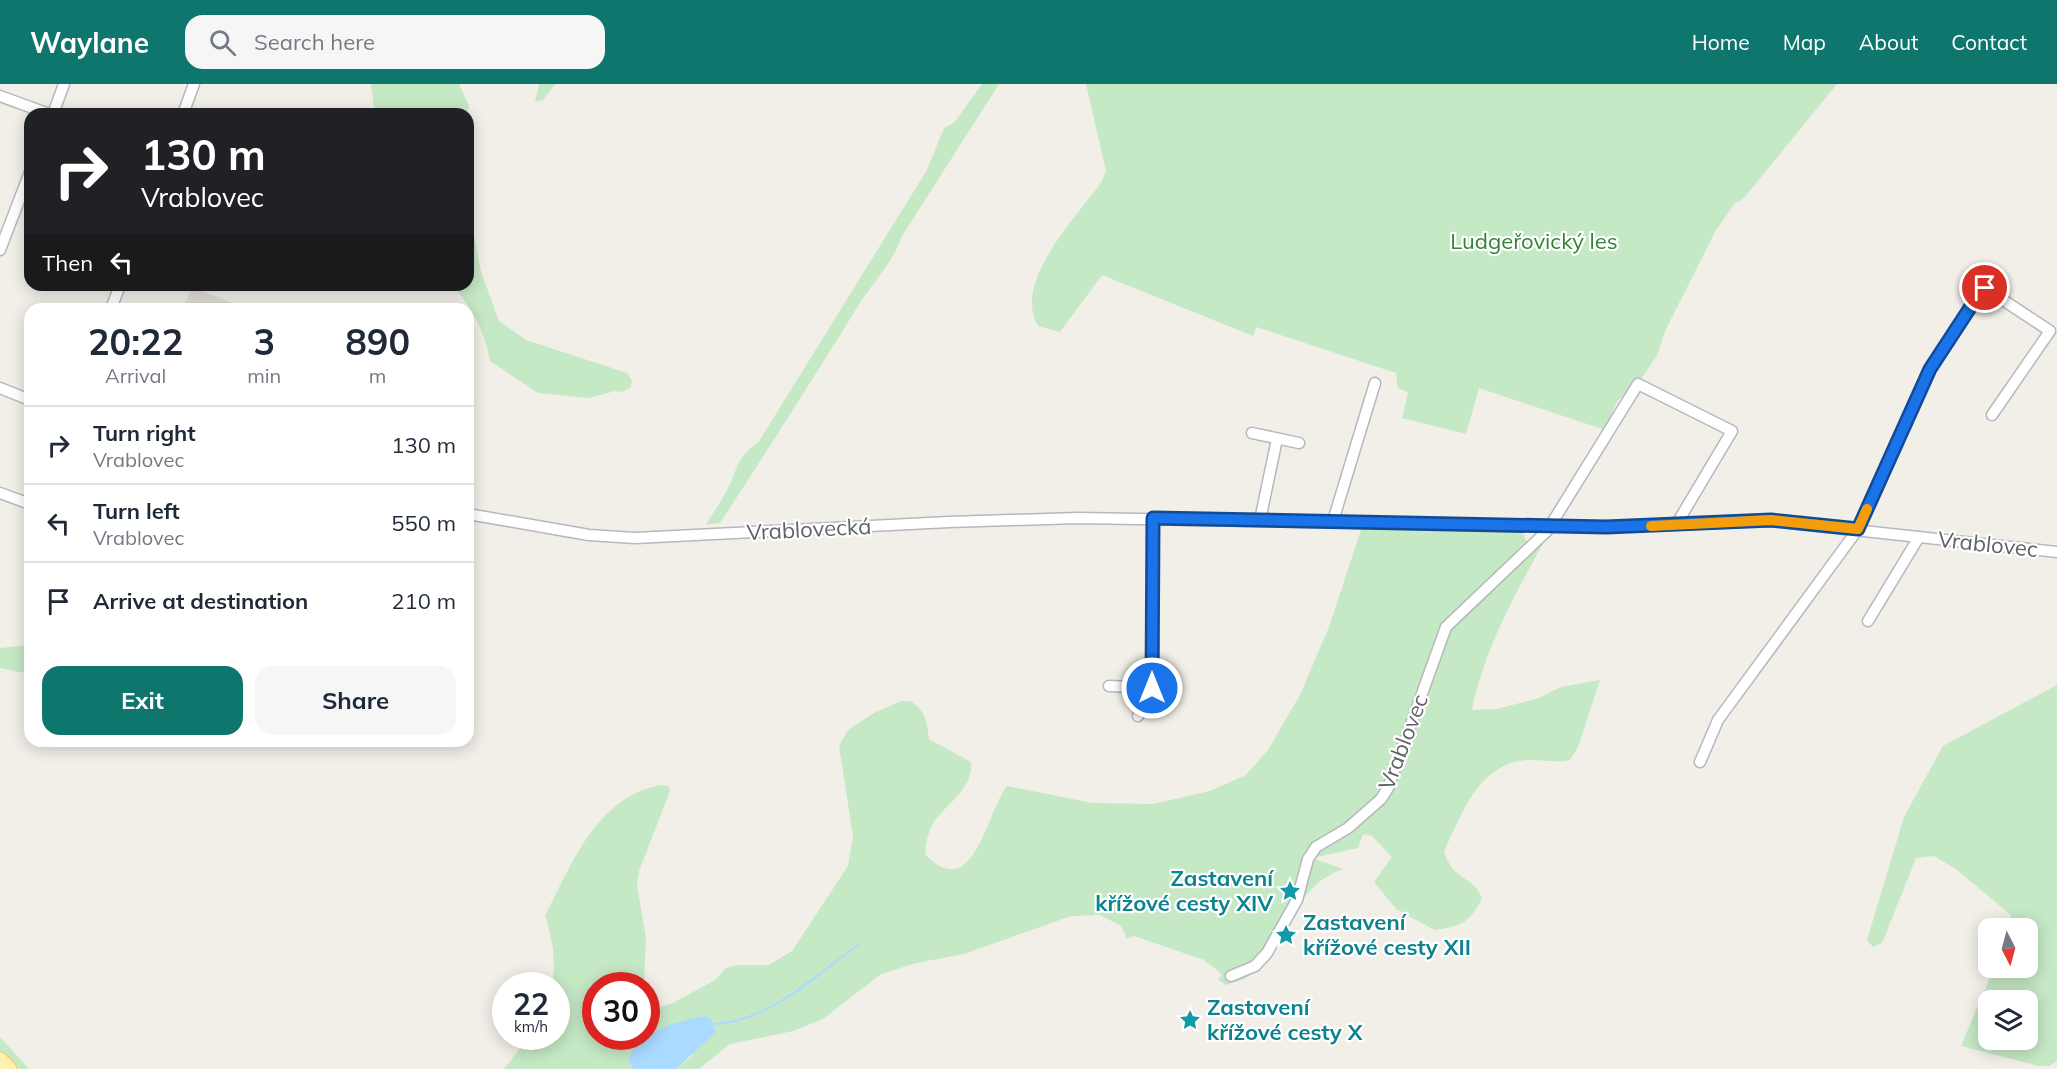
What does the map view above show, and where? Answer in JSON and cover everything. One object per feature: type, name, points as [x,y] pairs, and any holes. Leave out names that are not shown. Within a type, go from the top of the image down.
[{"type":"main road","points":[[0,1060],[9,1069]]},
{"type":"street","points":[[54,108],[64,84]]},
{"type":"street","points":[[185,108],[194,84]]},
{"type":"street","points":[[0,96],[34,108]]},
{"type":"street","points":[[0,250],[24,187]]},
{"type":"street","points":[[0,216],[11,220]]},
{"type":"street","points":[[1700,762],[1718,720],[1858,529],[1930,369],[1985,288],[2050,331],[1992,415]]},
{"type":"street","points":[[1333,521],[1375,382]]},
{"type":"street","name":"Vrablovec","points":[[1231,976],[1255,966],[1267,953],[1297,900],[1308,859],[1316,847],[1348,828],[1381,798],[1388,788],[1446,627],[1550,526],[1638,384],[1732,431],[1676,525]]},
{"type":"street","points":[[0,388],[24,398]]},
{"type":"street","points":[[1252,433],[1299,443]]},
{"type":"street","points":[[1260,520],[1277,439]]},
{"type":"street","points":[[0,493],[24,502]]},
{"type":"street","name":"Vrablovecká","points":[[474,515],[589,535],[635,538],[960,521],[1153,518]]},
{"type":"street","points":[[1138,716],[1152,688],[1153,518]]},
{"type":"street","name":"Vrablovec","points":[[1153,518],[1550,526],[1676,525],[1771,520],[2057,552]]},
{"type":"street","name":"Vrablovec","points":[[1868,621],[1919,537]]},
{"type":"street","points":[[1108,686],[1152,688]]},
{"type":"shaded area","points":[[190,291],[202,291],[233,303],[185,303]]},
{"type":"green space","points":[[371,84],[459,84],[469,106],[468,108],[374,107]]},
{"type":"green space","points":[[539,84],[555,84],[543,100],[535,102]]},
{"type":"green space","points":[[982,84],[999,84],[902,236],[889,262],[858,306],[720,523],[706,525],[728,489],[740,460],[758,443],[927,170],[944,128],[954,123]]},
{"type":"green space","name":"Ludgeřovický les","points":[[1086,84],[1837,84],[1743,199],[1735,203],[1716,230],[1666,329],[1657,355],[1638,384],[1617,401],[1605,430],[1479,388],[1466,434],[1402,418],[1408,392],[1398,388],[1396,373],[1256,327],[1253,336],[1102,275],[1060,332],[1038,326],[1032,309],[1033,290],[1040,271],[1050,251],[1101,183],[1106,171]]},
{"type":"green space","points":[[474,236],[481,272],[499,321],[526,340],[627,373],[632,381],[631,387],[622,392],[615,391],[589,398],[538,393],[490,361],[485,340],[474,316],[474,303],[466,303],[457,291],[474,291]]},
{"type":"green space","points":[[1362,527],[1521,531],[1531,549],[1549,532],[1494,640],[1472,710],[1497,709],[1539,698],[1561,687],[1600,680],[1578,747],[1570,760],[1514,762],[1489,776],[1470,798],[1444,851],[1452,868],[1474,886],[1482,898],[1464,922],[1435,930],[1397,910],[1374,882],[1392,857],[1372,836],[1363,834],[1358,848],[1312,858],[1343,869],[1326,877],[1312,889],[1301,902],[1276,947],[1265,961],[1249,976],[1226,985],[1218,980],[1222,974],[1204,960],[1134,936],[1127,939],[1121,926],[1100,915],[1071,916],[964,954],[916,963],[881,974],[823,1019],[793,1031],[730,1044],[699,1069],[676,1069],[692,1056],[703,1016],[660,1031],[660,1007],[673,1003],[715,980],[726,968],[738,965],[769,965],[792,951],[848,866],[853,836],[839,746],[848,730],[874,713],[901,701],[910,701],[923,712],[929,739],[971,762],[971,771],[964,788],[939,815],[930,830],[925,854],[942,867],[956,869],[967,862],[977,849],[1007,786],[1092,803],[1153,804],[1210,791],[1246,775],[1268,750],[1300,695],[1329,627]]},
{"type":"green space","points":[[24,646],[24,673],[0,668],[0,648]]},
{"type":"green space","points":[[2057,685],[2057,1061],[2049,1066],[2039,1066],[1961,1046],[1978,1006],[1978,1050],[2038,1050],[2038,990],[1985,990],[1990,978],[2038,978],[2038,918],[2010,918],[2011,915],[1956,869],[1934,856],[1916,858],[1882,943],[1873,947],[1867,940],[1904,817],[1943,746]]},
{"type":"green space","points":[[661,785],[668,786],[670,791],[639,871],[637,885],[646,938],[645,972],[582,972],[582,1050],[634,1050],[628,1060],[633,1069],[504,1069],[519,1050],[570,1050],[570,972],[553,972],[553,950],[545,916],[576,855],[589,836],[603,818],[620,803],[639,792]]},
{"type":"green space","points":[[0,1037],[29,1069],[20,1069],[0,1051]]},
{"type":"water","points":[[703,1016],[710,1018],[716,1032],[676,1069],[633,1069],[628,1060],[633,1050],[660,1050],[660,1029]]},
{"type":"waterway","points":[[714,1024],[754,1015],[773,1006],[859,944]]},
{"type":"slow traffic","points":[[1651,526],[1771,520],[1858,529],[1867,509]]},
{"type":"place","name":"Zastavení křížové cesty XIV","points":[[1290,891]]},
{"type":"place","name":"Zastavení křížové cesty XII","points":[[1286,935]]},
{"type":"place","name":"Zastavení křížové cesty X","points":[[1190,1020]]},
{"type":"route","points":[[1152,688],[1153,518],[1606,527],[1771,520],[1858,529],[1930,369],[1985,288]]}]
